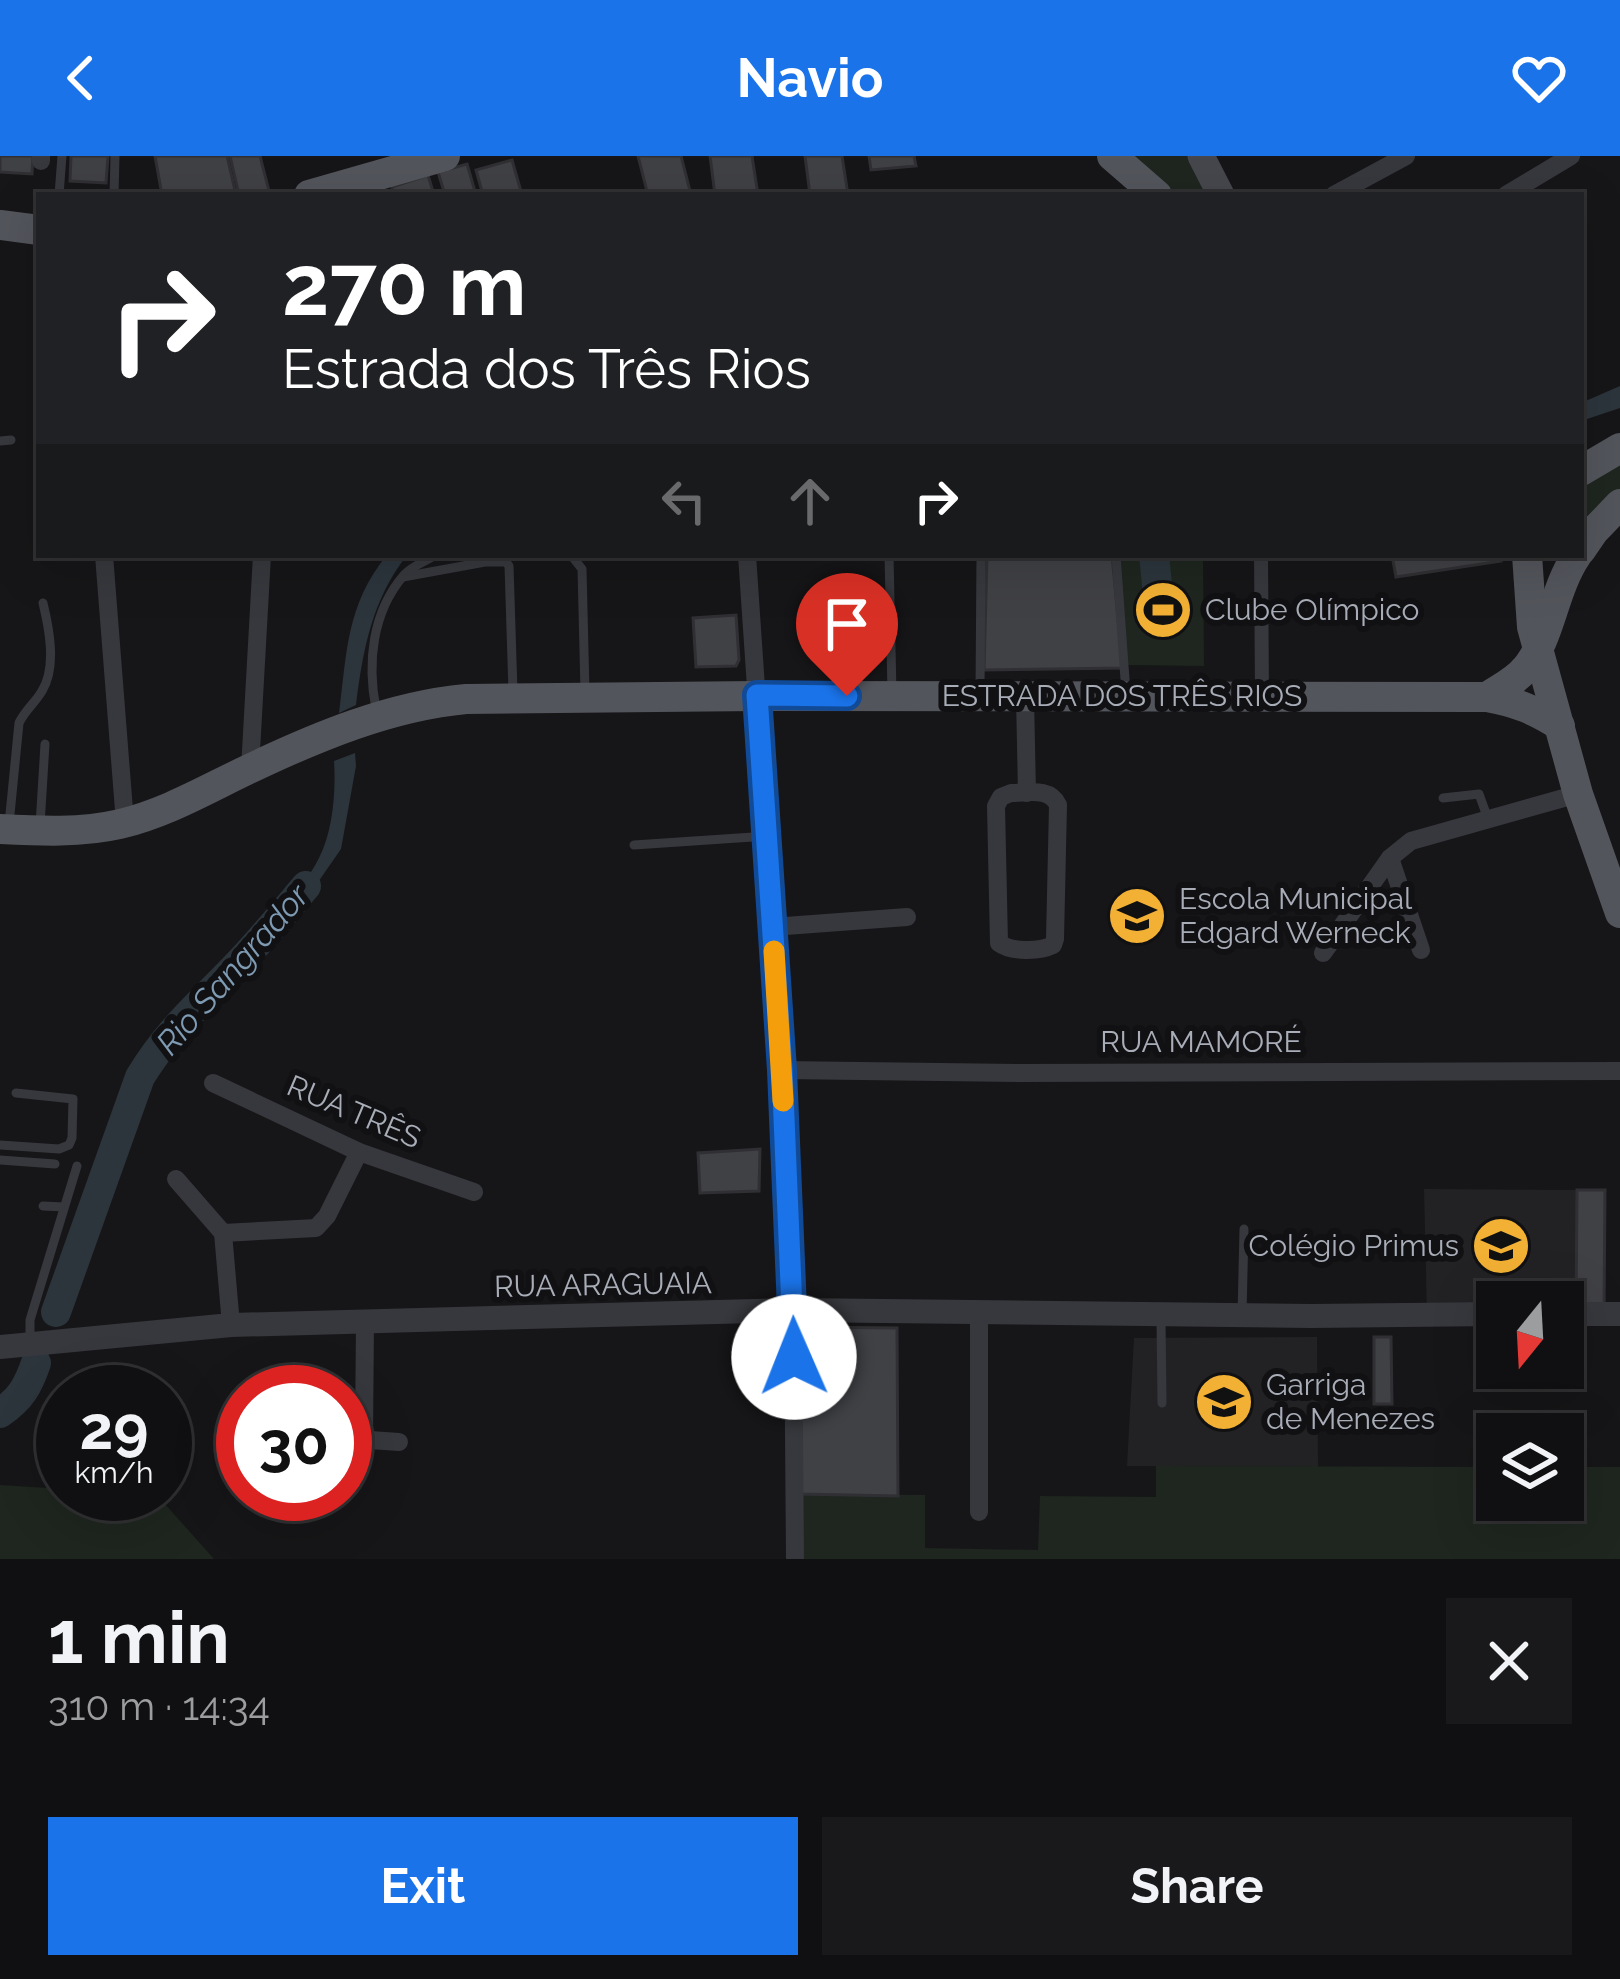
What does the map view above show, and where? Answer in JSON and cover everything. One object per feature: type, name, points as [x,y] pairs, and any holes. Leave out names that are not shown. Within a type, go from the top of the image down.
[{"type":"main road","points":[[317,192],[393,163],[446,156]]},
{"type":"main road","points":[[1112,156],[1147,192]]},
{"type":"main road","points":[[1201,156],[1219,192]]},
{"type":"main road","points":[[0,225],[36,230]]},
{"type":"main road","points":[[1584,469],[1620,448]]},
{"type":"main road","points":[[1584,545],[1620,504]]},
{"type":"main road","points":[[1527,558],[1538,650],[1578,794],[1620,913]]},
{"type":"main road","points":[[1487,697],[1525,670],[1538,650],[1558,590],[1576,558]]},
{"type":"main road","name":"ESTRADA DOS TRÊS RIOS","points":[[16,830],[93,830],[125,823],[176,806],[250,769],[378,717],[433,702],[757,695],[1487,697],[1517,703],[1560,726]]},
{"type":"street","points":[[1340,192],[1406,156]]},
{"type":"street","points":[[1512,192],[1571,156]]},
{"type":"street","points":[[104,558],[125,823]]},
{"type":"street","points":[[250,769],[262,558]]},
{"type":"street","points":[[747,558],[782,1070],[793,1310],[795,1559]]},
{"type":"street","points":[[1261,558],[1262,696]]},
{"type":"street","points":[[1025,697],[1027,793]]},
{"type":"street","points":[[1027,793],[1047,793],[1058,805],[1054,940],[1045,949],[1006,948],[999,944],[998,936],[996,806],[1001,796],[1027,793]]},
{"type":"street","points":[[1323,953],[1390,858],[1411,841],[1578,794]]},
{"type":"street","points":[[1390,858],[1421,950]]},
{"type":"street","points":[[772,927],[908,917]]},
{"type":"street","name":"RUA MAMORÉ","points":[[782,1070],[1620,1071]]},
{"type":"street","name":"RUA TRÊS","points":[[214,1083],[359,1152],[474,1192]]},
{"type":"street","points":[[223,1233],[316,1228],[327,1216],[359,1152]]},
{"type":"street","points":[[176,1179],[223,1233],[231,1324]]},
{"type":"street","name":"RUA ARAGUAIA","points":[[0,1347],[231,1324],[793,1310],[1476,1314]]},
{"type":"street","points":[[979,1314],[979,1512]]},
{"type":"street","points":[[1584,1314],[1620,1314]]},
{"type":"street","points":[[365,1321],[364,1435],[370,1440],[399,1442]]},
{"type":"lane","points":[[59,192],[62,156]]},
{"type":"lane","points":[[114,192],[115,156]]},
{"type":"lane","points":[[378,717],[370,670],[379,615],[409,570],[431,558]]},
{"type":"lane","points":[[573,558],[582,569],[585,698]]},
{"type":"lane","points":[[889,558],[892,696]]},
{"type":"lane","points":[[980,696],[981,558]]},
{"type":"lane","points":[[1116,558],[1127,698]]},
{"type":"lane","points":[[403,577],[506,562],[514,698]]},
{"type":"lane","points":[[16,830],[19,723],[45,687],[48,673],[50,638],[43,603]]},
{"type":"lane","points":[[16,830],[45,744]]},
{"type":"lane","points":[[1444,798],[1479,794],[1488,819]]},
{"type":"lane","points":[[634,845],[766,836]]},
{"type":"lane","points":[[0,1145],[59,1149],[72,1138],[73,1100],[16,1093]]},
{"type":"lane","points":[[0,1160],[56,1164]]},
{"type":"lane","points":[[30,1345],[30,1320],[76,1166]]},
{"type":"lane","points":[[43,1206],[64,1208]]},
{"type":"lane","points":[[1242,1315],[1244,1229]]},
{"type":"lane","points":[[1161,1313],[1162,1403]]},
{"type":"shaded area","points":[[1123,156],[1188,156],[1206,192],[1165,192]]},
{"type":"shaded area","points":[[1620,386],[1620,408],[1584,420],[1584,402]]},
{"type":"shaded area","points":[[1620,461],[1620,494],[1584,525],[1584,480]]},
{"type":"shaded area","points":[[385,558],[405,558],[371,626],[356,705],[339,713],[356,611]]},
{"type":"shaded area","name":"Clube Olímpico","points":[[1115,558],[1203,558],[1204,666],[1128,665]]},
{"type":"shaded area","points":[[1139,558],[1169,558],[1174,603],[1144,606]]},
{"type":"shaded area","points":[[355,753],[341,849],[316,885],[281,915],[311,873],[328,836],[334,761]]},
{"type":"shaded area","name":"Colégio Primus","points":[[1424,1189],[1577,1190],[1576,1281],[1476,1281],[1476,1314],[1427,1315]]},
{"type":"shaded area","name":"Garriga de Menezes","points":[[1317,1337],[1318,1467],[1127,1466],[1134,1338]]},
{"type":"shaded area","points":[[1156,1466],[1476,1467],[1476,1521],[1584,1521],[1584,1467],[1620,1467],[1620,1559],[799,1559],[799,1494],[925,1495],[925,1548],[1038,1550],[1040,1496],[1156,1497]]},
{"type":"shaded area","points":[[0,1485],[36,1487],[36,1521],[180,1521],[214,1559],[0,1559]]},
{"type":"building","points":[[0,156],[33,156],[32,174],[0,172]]},
{"type":"building","points":[[71,156],[108,156],[106,183],[70,181]]},
{"type":"building","points":[[155,156],[227,156],[235,192],[161,192]]},
{"type":"building","points":[[230,156],[260,156],[269,192],[238,192]]},
{"type":"building","points":[[638,156],[681,156],[690,192],[647,192]]},
{"type":"building","points":[[710,156],[752,156],[758,192],[715,192]]},
{"type":"building","points":[[805,156],[842,156],[848,192],[810,192]]},
{"type":"building","points":[[869,156],[914,156],[916,166],[871,170]]},
{"type":"building","points":[[512,160],[521,192],[482,192],[476,170]]},
{"type":"building","points":[[467,164],[475,192],[444,192],[438,172]]},
{"type":"building","points":[[428,175],[433,192],[393,192],[392,187]]},
{"type":"building","points":[[987,558],[1112,558],[1123,668],[984,670]]},
{"type":"building","points":[[1393,558],[1500,558],[1501,561],[1396,577]]},
{"type":"building","points":[[736,615],[736,666],[696,667],[693,618]]},
{"type":"building","points":[[760,1149],[759,1191],[700,1193],[698,1153]]},
{"type":"building","points":[[1577,1190],[1605,1190],[1604,1314],[1584,1313],[1584,1281],[1576,1281]]},
{"type":"building","points":[[802,1327],[897,1328],[898,1496],[799,1494]]},
{"type":"building","points":[[1374,1337],[1391,1337],[1392,1404],[1374,1404]]},
{"type":"waterway","name":"Rio Sangrador","points":[[56,1312],[140,1077],[174,1030],[306,886]]},
{"type":"waterway","name":"Rio Sangrador","points":[[0,1413],[23,1391],[36,1363]]},
{"type":"slow traffic","points":[[774,951],[783,1101]]},
{"type":"place","name":"Clube Olímpico","points":[[1163,610]]},
{"type":"place","name":"Escola Municipal Edgard Werneck","points":[[1137,916]]},
{"type":"place","name":"Colégio Primus","points":[[1501,1246]]},
{"type":"place","name":"Garriga de Menezes","points":[[1224,1402]]},
{"type":"route","points":[[794,1357],[782,1070],[757,695],[847,696]]}]
